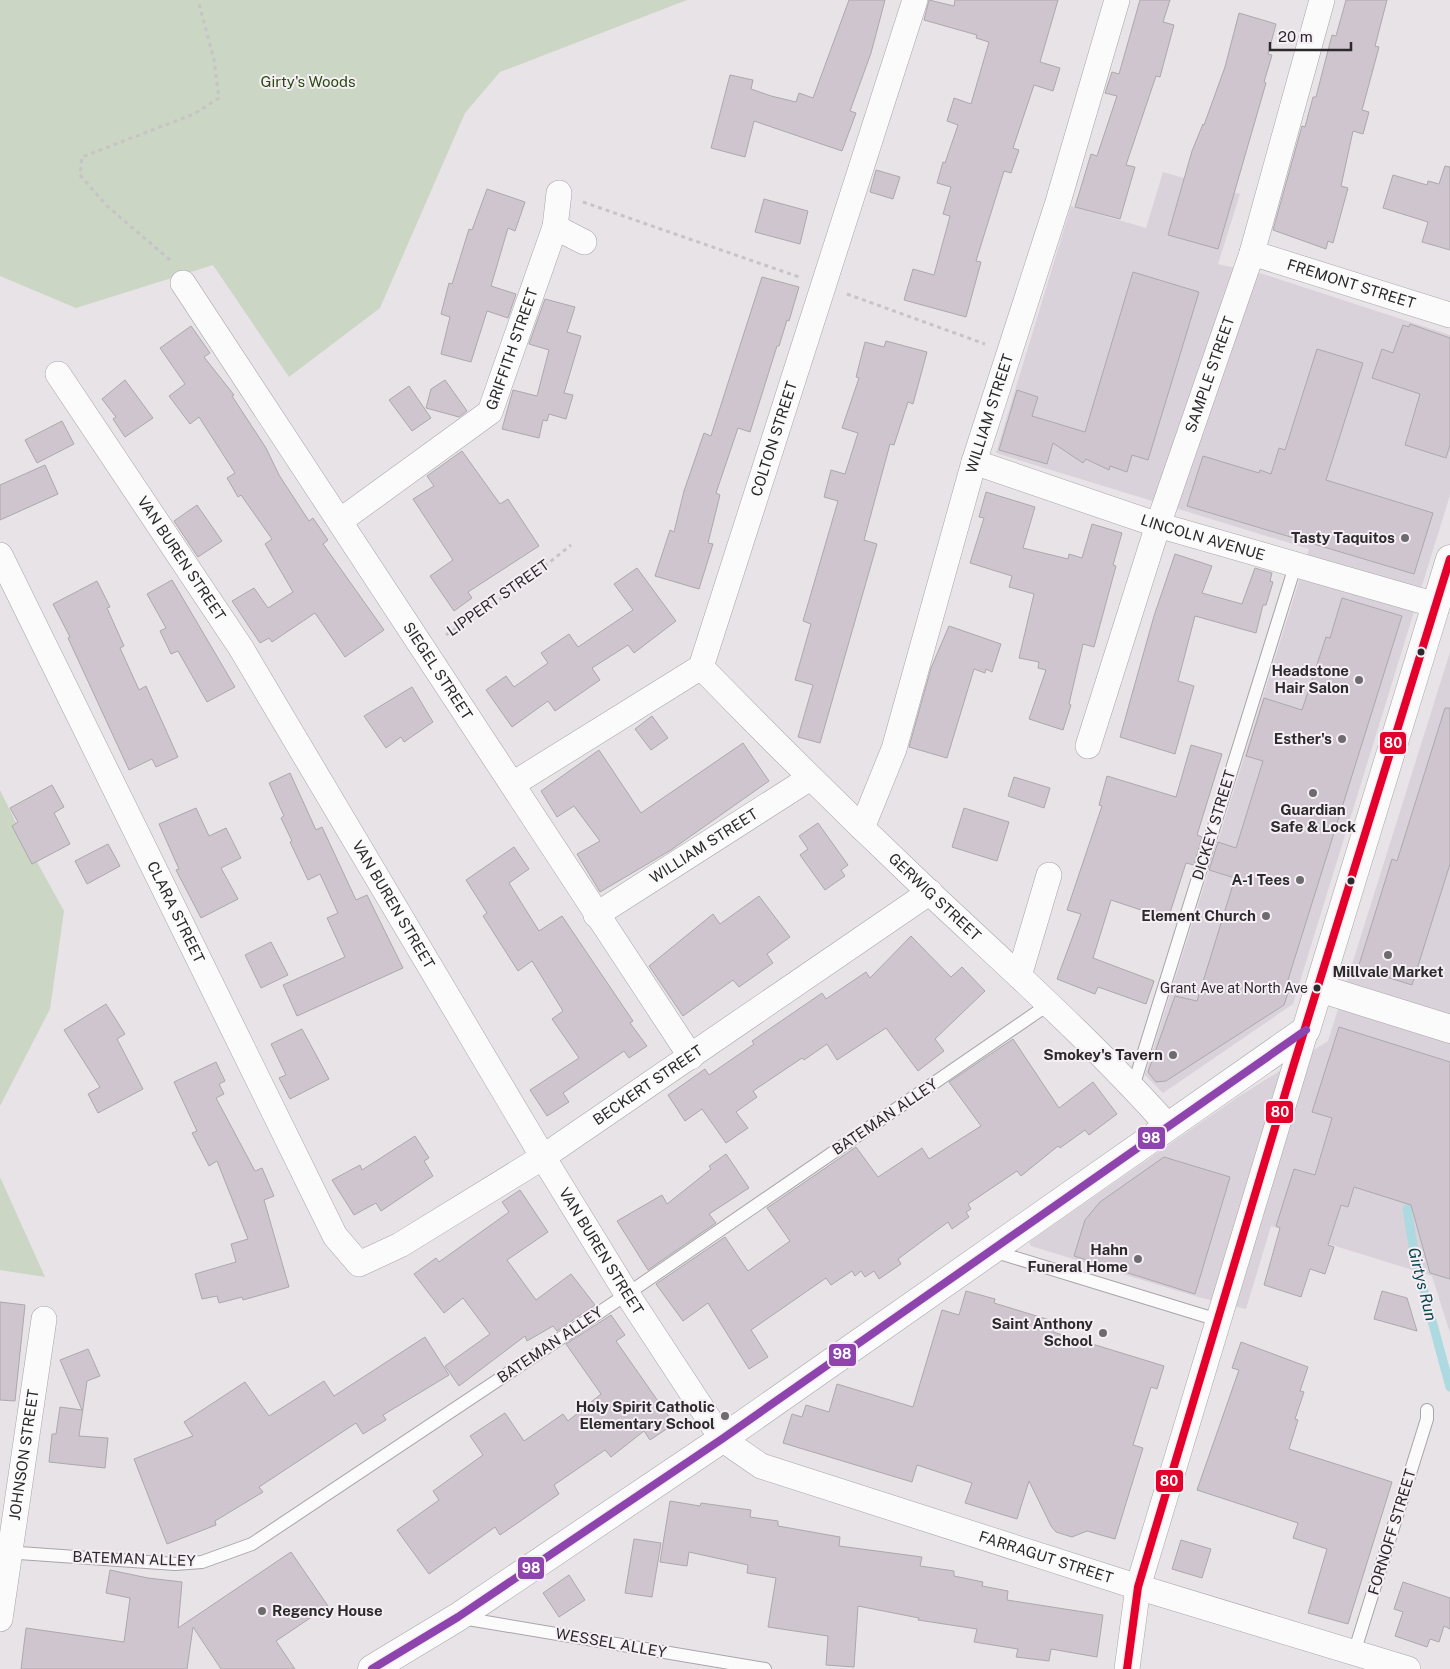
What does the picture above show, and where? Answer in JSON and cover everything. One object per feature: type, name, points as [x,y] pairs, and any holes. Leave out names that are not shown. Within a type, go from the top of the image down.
[{"type":"street","name":"COLTON STREET","points":[[701,667],[915,0]]},
{"type":"street","name":"WILLIAM STREET","points":[[862,828],[894,749],[974,462],[1058,202],[1117,0]]},
{"type":"street","name":"SAMPLE STREET","points":[[1088,746],[1158,525],[1252,253],[1322,0]]},
{"type":"street","name":"GRIFFITH STREET","points":[[340,521],[490,412],[555,227],[559,193]]},
{"type":"street","points":[[555,227],[584,242]]},
{"type":"street","name":"FREMONT STREET","points":[[1252,253],[1450,315]]},
{"type":"street","name":"SIEGEL STREET","points":[[183,284],[691,1057]]},
{"type":"street","name":"VAN BUREN STREET","points":[[58,374],[241,648],[543,1157],[627,1294],[722,1439]]},
{"type":"street","name":"LINCOLN AVENUE","points":[[974,462],[1158,525],[1296,563],[1436,605]]},
{"type":"street","name":"CLARA STREET","points":[[0,555],[335,1236],[359,1264]]},
{"type":"street","points":[[1127,1669],[1138,1586],[1450,559]]},
{"type":"street","points":[[513,784],[701,667]]},
{"type":"street","name":"GERWIG STREET","points":[[701,667],[810,778],[1050,1004],[1133,1087],[1168,1126]]},
{"type":"street","name":"WILLIAM STREET","points":[[596,915],[810,778]]},
{"type":"street","points":[[1019,976],[1049,875]]},
{"type":"street","name":"BECKERT STREET","points":[[359,1264],[400,1245],[543,1157],[930,892]]},
{"type":"street","points":[[1319,988],[1450,1029]]},
{"type":"street","points":[[372,1669],[458,1617],[722,1439],[1306,1030]]},
{"type":"street","name":"JOHNSON STREET","points":[[0,1619],[5,1552],[44,1318]]},
{"type":"street","name":"FARRAGUT STREET","points":[[722,1439],[761,1466],[1138,1586],[1408,1669]]},
{"type":"lane","name":"DICKEY STREET","points":[[1133,1087],[1296,563]]},
{"type":"lane","name":"BATEMAN ALLEY","points":[[5,1552],[176,1564],[202,1562],[252,1544],[627,1294],[1050,1004]]},
{"type":"lane","points":[[990,1251],[1218,1320]]},
{"type":"lane","name":"FORNOFF STREET","points":[[1354,1653],[1427,1419],[1427,1410]]},
{"type":"lane","name":"WESSEL ALLEY","points":[[458,1617],[765,1669]]},
{"type":"path","points":[[183,284],[168,257],[106,206],[80,175],[82,157],[194,114],[219,98],[214,60],[198,0]]},
{"type":"path","points":[[559,193],[1009,353]]},
{"type":"path","name":"LIPPERT STREET","points":[[424,649],[524,583],[571,545]]},
{"type":"shaded area","points":[[1163,172],[1240,194],[1218,264],[1263,274],[1450,335],[1450,495],[1293,1004],[1163,1093],[1145,1075],[1309,549],[996,453],[1071,206],[1146,228]]},
{"type":"shaded area","points":[[1450,652],[1450,1333],[1432,1276],[1271,1226],[1246,1309],[1198,1297],[1031,1246],[1029,1242],[1238,1097],[1328,1041]]},
{"type":"green space","name":"Girty's Woods","points":[[0,0],[687,0],[500,72],[465,113],[380,308],[289,377],[213,265],[76,308],[0,276]]},
{"type":"green space","points":[[0,790],[22,835],[64,911],[50,1009],[0,1106]]},
{"type":"green space","points":[[0,1177],[45,1277],[0,1270]]},
{"type":"building","points":[[849,0],[885,0],[871,53],[850,111],[856,113],[842,151],[754,121],[745,157],[711,148],[730,75],[753,80],[751,89],[771,96],[796,102],[799,93],[813,98]]},
{"type":"building","points":[[929,0],[954,6],[955,0],[1058,0],[1040,62],[1060,68],[1053,91],[1034,85],[1013,148],[1019,150],[1011,173],[1004,171],[976,261],[981,262],[966,317],[904,300],[913,269],[934,275],[950,216],[943,214],[951,187],[937,183],[943,162],[945,163],[958,125],[947,121],[954,98],[971,104],[989,42],[976,38],[977,35],[924,20]]},
{"type":"building","points":[[1140,0],[1170,0],[1163,22],[1174,25],[1160,77],[1156,76],[1126,165],[1135,167],[1120,219],[1075,207],[1091,154],[1097,156],[1117,96],[1105,93],[1112,72],[1119,74]]},
{"type":"building","points":[[1346,0],[1387,0],[1375,46],[1379,47],[1362,110],[1369,112],[1363,134],[1353,131],[1341,186],[1348,188],[1333,243],[1328,241],[1326,249],[1273,230],[1302,126],[1305,127],[1313,97],[1316,97],[1332,35],[1336,36]]},
{"type":"building","points":[[1239,13],[1276,24],[1268,54],[1272,55],[1264,82],[1266,83],[1218,249],[1168,235],[1192,151],[1204,125],[1225,67]]},
{"type":"building","points":[[1445,166],[1450,167],[1450,250],[1422,242],[1428,222],[1383,208],[1393,175],[1427,185],[1428,181],[1439,184]]},
{"type":"building","points":[[876,170],[900,177],[893,199],[870,192]]},
{"type":"building","points":[[487,189],[525,202],[515,231],[508,228],[491,286],[516,294],[508,318],[487,311],[471,362],[441,354],[450,317],[441,314],[449,283],[452,284],[469,229],[472,230]]},
{"type":"building","points":[[764,199],[808,211],[800,244],[755,232]]},
{"type":"building","points":[[1133,272],[1199,292],[1148,460],[1132,455],[1127,472],[1110,466],[1109,470],[1086,459],[1083,463],[1053,443],[1047,464],[999,450],[1017,390],[1038,397],[1032,416],[1085,432]]},
{"type":"building","points":[[762,277],[799,287],[789,321],[787,320],[779,346],[777,346],[750,432],[738,428],[716,493],[720,495],[708,543],[713,544],[699,589],[655,576],[670,530],[674,532],[684,491],[704,433],[711,436]]},
{"type":"building","points":[[545,299],[575,307],[567,332],[581,336],[564,393],[573,395],[566,419],[549,414],[547,421],[543,420],[539,438],[502,429],[513,390],[537,396],[549,350],[529,344]]},
{"type":"building","points":[[1410,324],[1450,338],[1450,445],[1446,458],[1405,445],[1420,394],[1372,378],[1382,349],[1393,353],[1403,325],[1409,327]]},
{"type":"building","points":[[191,326],[210,353],[204,357],[234,395],[232,396],[266,448],[279,475],[309,521],[313,518],[328,540],[323,544],[384,630],[345,657],[315,613],[272,642],[269,638],[260,643],[232,601],[254,588],[268,608],[293,592],[265,544],[272,539],[241,495],[238,497],[227,478],[235,473],[199,417],[190,424],[169,396],[185,384],[160,348]]},
{"type":"building","points":[[886,341],[927,352],[913,404],[908,402],[894,445],[890,444],[864,540],[877,544],[820,743],[798,737],[813,685],[795,680],[811,624],[803,621],[838,501],[824,497],[831,470],[845,474],[858,433],[842,428],[859,378],[856,377],[865,342],[884,347]]},
{"type":"building","points":[[1317,349],[1363,363],[1326,480],[1433,513],[1414,574],[1187,506],[1203,456],[1259,473],[1260,470],[1271,474],[1279,448],[1285,450]]},
{"type":"building","points":[[125,380],[153,418],[125,437],[113,419],[116,417],[102,399]]},
{"type":"building","points":[[445,380],[467,411],[459,417],[426,408],[431,389]]},
{"type":"building","points":[[409,386],[431,418],[412,431],[389,400]]},
{"type":"building","points":[[62,421],[74,444],[37,463],[25,440]]},
{"type":"building","points":[[462,451],[500,504],[508,499],[539,546],[468,592],[472,598],[454,611],[430,576],[453,560],[413,499],[434,486],[427,476]]},
{"type":"building","points":[[45,465],[58,494],[0,520],[0,485]]},
{"type":"building","points":[[986,492],[1035,507],[1023,548],[1068,559],[1069,554],[1082,558],[1092,524],[1122,533],[1113,565],[1116,566],[1094,647],[1083,644],[1069,704],[1071,705],[1063,730],[1029,719],[1046,670],[1038,668],[1039,662],[1019,658],[1034,594],[1009,587],[1012,576],[970,563],[984,518],[979,517]]},
{"type":"building","points":[[197,505],[222,541],[198,557],[174,521]]},
{"type":"building","points":[[1175,554],[1212,566],[1202,593],[1242,604],[1255,568],[1272,573],[1270,581],[1273,582],[1266,605],[1263,605],[1256,633],[1195,616],[1178,681],[1194,686],[1175,754],[1120,737],[1154,616]]},
{"type":"building","points":[[637,568],[676,621],[634,653],[628,645],[592,668],[600,680],[555,711],[548,701],[512,727],[486,690],[506,676],[514,687],[548,663],[541,653],[569,634],[578,647],[633,610],[614,584]]},
{"type":"building","points":[[172,580],[235,687],[207,702],[178,651],[171,654],[160,631],[166,628],[147,594]]},
{"type":"building","points":[[97,581],[110,607],[107,608],[124,646],[120,648],[139,690],[146,686],[178,757],[156,767],[152,759],[129,770],[68,638],[70,637],[53,604]]},
{"type":"building","points":[[1342,598],[1402,616],[1286,986],[1290,987],[1284,1005],[1166,1081],[1156,1082],[1148,1072],[1175,996],[1197,1001],[1235,878],[1209,870],[1218,842],[1236,848],[1263,761],[1246,756],[1264,698],[1302,710],[1326,637],[1330,638]]},
{"type":"building","points":[[949,626],[1001,644],[992,672],[986,669],[985,673],[974,669],[947,758],[909,747],[931,668]]},
{"type":"building","points":[[412,687],[433,722],[404,742],[401,737],[386,748],[364,716]]},
{"type":"building","points":[[1445,708],[1450,708],[1450,864],[1412,985],[1358,968],[1392,859],[1397,861]]},
{"type":"building","points":[[652,716],[668,738],[651,750],[635,729]]},
{"type":"building","points":[[743,743],[769,781],[671,850],[600,892],[577,854],[600,841],[574,806],[557,817],[541,791],[599,750],[641,813]]},
{"type":"building","points":[[1191,745],[1222,754],[1197,835],[1202,837],[1194,865],[1186,863],[1168,919],[1111,900],[1093,958],[1154,981],[1146,1004],[1098,987],[1095,994],[1057,979],[1081,914],[1067,910],[1102,806],[1099,805],[1107,776],[1176,797]]},
{"type":"building","points":[[290,773],[316,830],[322,827],[356,900],[367,895],[403,968],[297,1016],[283,985],[345,957],[327,918],[338,913],[320,874],[308,880],[290,842],[292,841],[281,818],[284,816],[269,783]]},
{"type":"building","points":[[1014,777],[1050,788],[1044,808],[1008,796]]},
{"type":"building","points":[[52,785],[64,807],[54,813],[70,844],[32,864],[12,826],[18,822],[10,808]]},
{"type":"building","points":[[196,808],[209,836],[226,828],[241,858],[221,868],[238,899],[201,918],[176,870],[179,869],[159,824]]},
{"type":"building","points":[[964,808],[1009,822],[997,861],[952,847]]},
{"type":"building","points":[[818,823],[848,865],[841,870],[845,876],[825,890],[800,855],[808,849],[799,836]]},
{"type":"building","points":[[108,844],[120,866],[87,884],[75,861]]},
{"type":"building","points":[[514,847],[529,869],[509,883],[539,931],[562,916],[633,1021],[630,1023],[647,1046],[629,1058],[624,1051],[563,1093],[569,1102],[547,1116],[530,1090],[579,1058],[552,1019],[563,1011],[532,961],[518,971],[483,916],[487,913],[466,880]]},
{"type":"building","points":[[759,896],[790,937],[767,954],[773,963],[739,987],[733,980],[683,1016],[649,966],[713,914],[720,924]]},
{"type":"building","points":[[911,936],[951,977],[962,967],[985,991],[935,1039],[944,1051],[918,1071],[886,1028],[837,1060],[827,1044],[804,1060],[802,1058],[753,1091],[757,1097],[736,1112],[748,1128],[726,1143],[702,1109],[685,1121],[668,1095],[705,1069],[709,1075],[754,1044],[752,1041],[822,993],[826,999],[866,972],[870,978]]},
{"type":"building","points":[[271,942],[288,975],[261,988],[245,955]]},
{"type":"building","points":[[106,1004],[125,1034],[117,1039],[143,1089],[98,1113],[88,1094],[100,1087],[64,1030]]},
{"type":"building","points":[[1339,1027],[1450,1062],[1450,1279],[1430,1273],[1411,1205],[1354,1187],[1348,1207],[1341,1205],[1328,1245],[1334,1247],[1325,1274],[1310,1269],[1301,1297],[1264,1285],[1280,1228],[1276,1226],[1294,1169],[1315,1175],[1332,1118],[1312,1112]]},
{"type":"building","points":[[302,1029],[329,1079],[290,1099],[279,1078],[286,1075],[271,1044]]},
{"type":"building","points":[[1013,1039],[1059,1108],[1093,1082],[1117,1114],[1089,1135],[1085,1130],[1060,1148],[1058,1146],[1021,1176],[1017,1171],[968,1204],[971,1209],[966,1212],[969,1217],[952,1229],[948,1222],[898,1259],[901,1264],[879,1279],[874,1271],[865,1277],[861,1271],[855,1276],[852,1271],[831,1285],[826,1278],[751,1330],[768,1357],[749,1369],[708,1303],[683,1321],[656,1284],[725,1237],[748,1271],[790,1241],[767,1208],[856,1147],[878,1177],[922,1148],[929,1159],[981,1126],[949,1082]]},
{"type":"building","points":[[216,1062],[225,1081],[219,1084],[224,1094],[216,1098],[255,1171],[262,1168],[274,1196],[264,1200],[289,1287],[243,1300],[242,1297],[219,1303],[217,1296],[202,1299],[195,1274],[236,1262],[231,1244],[248,1239],[217,1161],[209,1166],[192,1133],[197,1131],[174,1082]]},
{"type":"building","points":[[415,1136],[429,1158],[424,1161],[433,1176],[381,1211],[376,1203],[354,1215],[332,1180],[360,1165],[362,1170]]},
{"type":"building","points":[[726,1154],[749,1188],[709,1214],[716,1223],[648,1270],[617,1221],[662,1195],[667,1204],[711,1169],[709,1166]]},
{"type":"building","points":[[1164,1157],[1230,1177],[1195,1294],[1074,1256],[1085,1220],[1100,1202]]},
{"type":"building","points":[[520,1190],[548,1232],[507,1260],[536,1300],[571,1274],[595,1305],[557,1331],[553,1326],[527,1341],[525,1336],[459,1386],[445,1366],[490,1334],[463,1298],[444,1313],[414,1274],[436,1258],[439,1262],[509,1212],[502,1202]]},
{"type":"building","points":[[966,1291],[995,1299],[994,1303],[1056,1322],[1053,1332],[1164,1366],[1157,1389],[1151,1387],[1133,1445],[1143,1448],[1115,1539],[1087,1531],[1072,1537],[1056,1532],[1051,1526],[1029,1481],[1017,1519],[965,1503],[972,1483],[917,1465],[912,1482],[783,1443],[792,1414],[802,1417],[806,1405],[829,1412],[837,1384],[913,1407],[942,1310],[959,1315]]},
{"type":"building","points":[[1382,1291],[1407,1298],[1417,1331],[1374,1319]]},
{"type":"building","points":[[0,1302],[25,1305],[15,1401],[0,1400]]},
{"type":"building","points":[[611,1315],[625,1335],[616,1341],[674,1424],[650,1440],[644,1431],[611,1457],[605,1450],[554,1485],[559,1494],[500,1535],[495,1527],[429,1574],[397,1530],[439,1500],[433,1491],[483,1455],[470,1436],[505,1413],[524,1441],[563,1414],[568,1421],[601,1394],[566,1344]]},
{"type":"building","points":[[425,1337],[449,1375],[383,1415],[386,1420],[363,1434],[356,1423],[259,1487],[263,1492],[215,1521],[216,1525],[167,1544],[134,1459],[193,1436],[184,1422],[245,1382],[269,1416],[324,1381],[334,1396]]},
{"type":"building","points":[[1241,1342],[1308,1367],[1300,1391],[1304,1392],[1295,1419],[1298,1420],[1289,1449],[1392,1482],[1348,1624],[1308,1613],[1327,1549],[1293,1538],[1298,1523],[1197,1490],[1239,1370],[1232,1368]]},
{"type":"building","points":[[88,1349],[100,1376],[87,1381],[79,1436],[108,1438],[105,1468],[49,1462],[52,1434],[56,1434],[60,1407],[82,1410],[60,1360]]},
{"type":"building","points":[[670,1501],[700,1506],[701,1503],[751,1510],[750,1517],[778,1521],[778,1526],[840,1537],[839,1546],[922,1557],[920,1566],[954,1571],[954,1576],[983,1582],[982,1586],[1008,1591],[1007,1600],[1103,1615],[1097,1657],[1051,1649],[1049,1661],[1016,1657],[1018,1649],[974,1642],[977,1629],[918,1620],[919,1618],[858,1606],[854,1667],[826,1665],[828,1636],[768,1627],[776,1578],[747,1573],[748,1565],[689,1552],[687,1566],[660,1562]]},
{"type":"building","points":[[634,1539],[661,1543],[652,1597],[625,1593]]},
{"type":"building","points":[[1181,1540],[1211,1549],[1202,1578],[1172,1569]]},
{"type":"building","points":[[291,1552],[328,1606],[276,1641],[295,1669],[221,1669],[193,1627],[187,1669],[21,1669],[26,1628],[124,1642],[130,1598],[106,1593],[110,1570],[148,1578],[182,1582],[178,1628]]},
{"type":"building","points":[[569,1575],[585,1600],[559,1617],[543,1593]]},
{"type":"building","points":[[1403,1582],[1450,1598],[1450,1629],[1444,1626],[1439,1642],[1430,1639],[1427,1647],[1395,1636],[1403,1612],[1394,1609]]},
{"type":"waterway","name":"Girtys Run","points":[[1407,1209],[1415,1258],[1450,1387]]},
{"type":"transit line","name":"80","points":[[1127,1669],[1138,1587],[1293,1067],[1450,559]]},
{"type":"transit line","name":"98","points":[[372,1669],[458,1617],[722,1439],[1306,1030]]},
{"type":"place","name":"Tasty Taquitos","points":[[1405,538]]},
{"type":"place","name":"Headstone Hair Salon","points":[[1359,680]]},
{"type":"place","name":"Esther's","points":[[1342,739]]},
{"type":"place","name":"Guardian Safe & Lock","points":[[1313,793]]},
{"type":"place","name":"A-1 Tees","points":[[1300,880]]},
{"type":"place","name":"Element Church","points":[[1266,916]]},
{"type":"place","name":"Millvale Market","points":[[1388,955]]},
{"type":"place","name":"Grant Ave at North Ave","points":[[1317,988]]},
{"type":"place","name":"Smokey's Tavern","points":[[1173,1055]]},
{"type":"place","name":"Hahn Funeral Home","points":[[1138,1259]]},
{"type":"place","name":"Saint Anthony School","points":[[1103,1333]]},
{"type":"place","name":"Holy Spirit Catholic Elementary School","points":[[725,1416]]},
{"type":"place","name":"Regency House","points":[[262,1611]]}]
